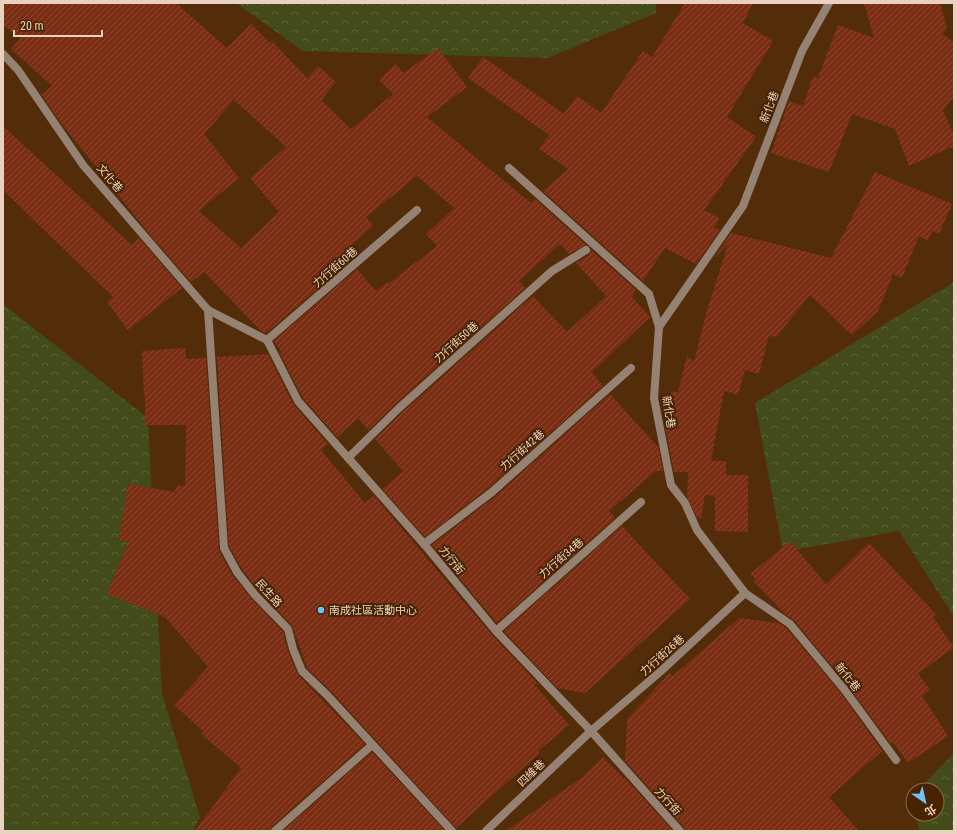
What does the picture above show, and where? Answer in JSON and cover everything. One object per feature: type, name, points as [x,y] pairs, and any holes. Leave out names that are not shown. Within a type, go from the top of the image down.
[{"type":"street","name":"新化巷","points":[[829,3],[802,51],[743,206],[659,327],[654,398],[671,484],[685,503],[697,530],[745,593],[790,624],[844,689],[896,760]]},
{"type":"street","name":"文化巷","points":[[3,54],[18,70],[83,164],[208,310]]},
{"type":"street","points":[[509,168],[649,294],[659,327]]},
{"type":"street","name":"力行街60巷","points":[[267,340],[417,210]]},
{"type":"street","name":"力行街50巷","points":[[348,458],[399,408],[552,271],[586,250]]},
{"type":"street","points":[[208,310],[267,340]]},
{"type":"street","name":"民生路","points":[[208,310],[224,548],[237,572],[255,595],[288,629],[293,649],[302,671],[327,695],[452,831]]},
{"type":"street","name":"力行街","points":[[267,340],[298,401],[424,544],[496,631],[591,731],[680,831]]},
{"type":"street","name":"力行街42巷","points":[[424,544],[492,492],[631,368]]},
{"type":"street","name":"力行街34巷","points":[[496,631],[641,502]]},
{"type":"street","name":"力行街26巷","points":[[591,731],[662,670],[745,593]]},
{"type":"street","name":"四維巷","points":[[486,831],[591,731]]},
{"type":"street","points":[[275,831],[372,745]]},
{"type":"green space","points":[[236,3],[656,3],[656,13],[548,58],[303,51]]},
{"type":"green space","points":[[954,282],[954,617],[899,531],[783,552],[755,403]]},
{"type":"green space","points":[[3,304],[148,418],[162,694],[200,817],[193,831],[3,831]]},
{"type":"green space","points":[[954,753],[954,831],[920,831],[917,822],[945,822],[945,782],[926,782]]},
{"type":"building","points":[[3,3],[176,3],[227,48],[251,24],[270,43],[272,41],[307,78],[318,66],[336,82],[321,100],[351,129],[393,94],[379,80],[395,64],[404,73],[438,48],[467,87],[427,117],[531,203],[535,199],[586,245],[569,254],[560,244],[519,281],[525,288],[368,430],[358,418],[337,437],[303,398],[280,354],[282,353],[274,341],[357,269],[376,291],[387,282],[388,284],[437,246],[426,234],[454,208],[417,176],[366,217],[373,226],[343,253],[350,261],[266,333],[260,330],[204,272],[191,282],[147,231],[58,119],[42,95],[52,86],[11,49],[21,38],[3,25]],"holes":[[[234,100],[286,147],[250,178],[279,212],[241,248],[199,211],[239,178],[204,134]]]},
{"type":"building","points":[[685,3],[753,3],[743,23],[773,41],[727,117],[756,137],[704,210],[719,218],[714,228],[720,230],[696,264],[665,248],[643,281],[543,191],[568,169],[539,149],[549,135],[468,78],[483,57],[564,114],[577,96],[601,113],[643,51],[652,57]]},
{"type":"building","points":[[864,3],[940,3],[947,28],[942,34],[954,42],[954,96],[943,111],[954,135],[954,146],[909,166],[895,129],[852,114],[829,172],[771,153],[789,101],[803,106],[813,76],[818,78],[838,25],[874,38]]},
{"type":"building","points":[[3,126],[132,245],[139,238],[182,288],[128,330],[107,302],[113,297],[3,190]]},
{"type":"building","points":[[875,172],[952,204],[939,234],[932,231],[928,241],[919,236],[902,278],[893,274],[878,311],[852,335],[810,295],[776,337],[769,335],[759,374],[745,370],[738,395],[724,391],[711,461],[726,461],[726,475],[748,475],[748,532],[715,531],[715,496],[705,495],[701,518],[697,517],[687,497],[688,472],[674,472],[665,425],[671,391],[678,392],[687,356],[694,362],[706,314],[728,244],[714,258],[731,233],[831,258]]},
{"type":"building","points":[[591,250],[636,290],[632,297],[650,317],[592,372],[603,386],[488,488],[425,537],[382,489],[403,471],[375,439],[403,412],[533,296],[567,332],[606,296],[576,263],[589,255]]},
{"type":"building","points":[[185,348],[186,359],[206,358],[219,551],[232,575],[283,632],[288,651],[298,675],[365,744],[271,827],[270,831],[195,831],[241,768],[201,734],[204,732],[174,705],[208,667],[165,617],[107,594],[128,542],[119,540],[128,484],[175,492],[176,486],[185,486],[186,425],[145,425],[145,395],[142,351]]},
{"type":"building","points":[[268,354],[293,404],[328,444],[321,450],[365,503],[374,496],[492,635],[539,685],[533,683],[569,725],[538,751],[540,753],[456,828],[331,691],[307,668],[292,625],[259,591],[242,569],[229,546],[217,357]]},
{"type":"building","points":[[610,394],[658,447],[663,471],[656,471],[609,511],[615,518],[497,623],[432,545],[496,496]]},
{"type":"building","points":[[622,526],[690,599],[585,693],[557,688],[504,631]]},
{"type":"building","points":[[790,541],[826,584],[869,543],[936,614],[933,617],[954,648],[918,673],[930,690],[922,696],[948,736],[908,763],[893,742],[891,744],[848,686],[794,620],[785,614],[753,581],[756,579],[750,574]]},
{"type":"building","points":[[739,618],[779,623],[786,628],[840,692],[882,751],[829,797],[859,831],[685,831],[684,827],[625,761],[627,719],[670,673],[673,676]]},
{"type":"building","points":[[372,752],[445,831],[283,831]]},
{"type":"building","points":[[603,757],[624,779],[624,777],[673,831],[506,831],[581,778]]},
{"type":"place","name":"南成社區活動中心","points":[[321,610]]}]
